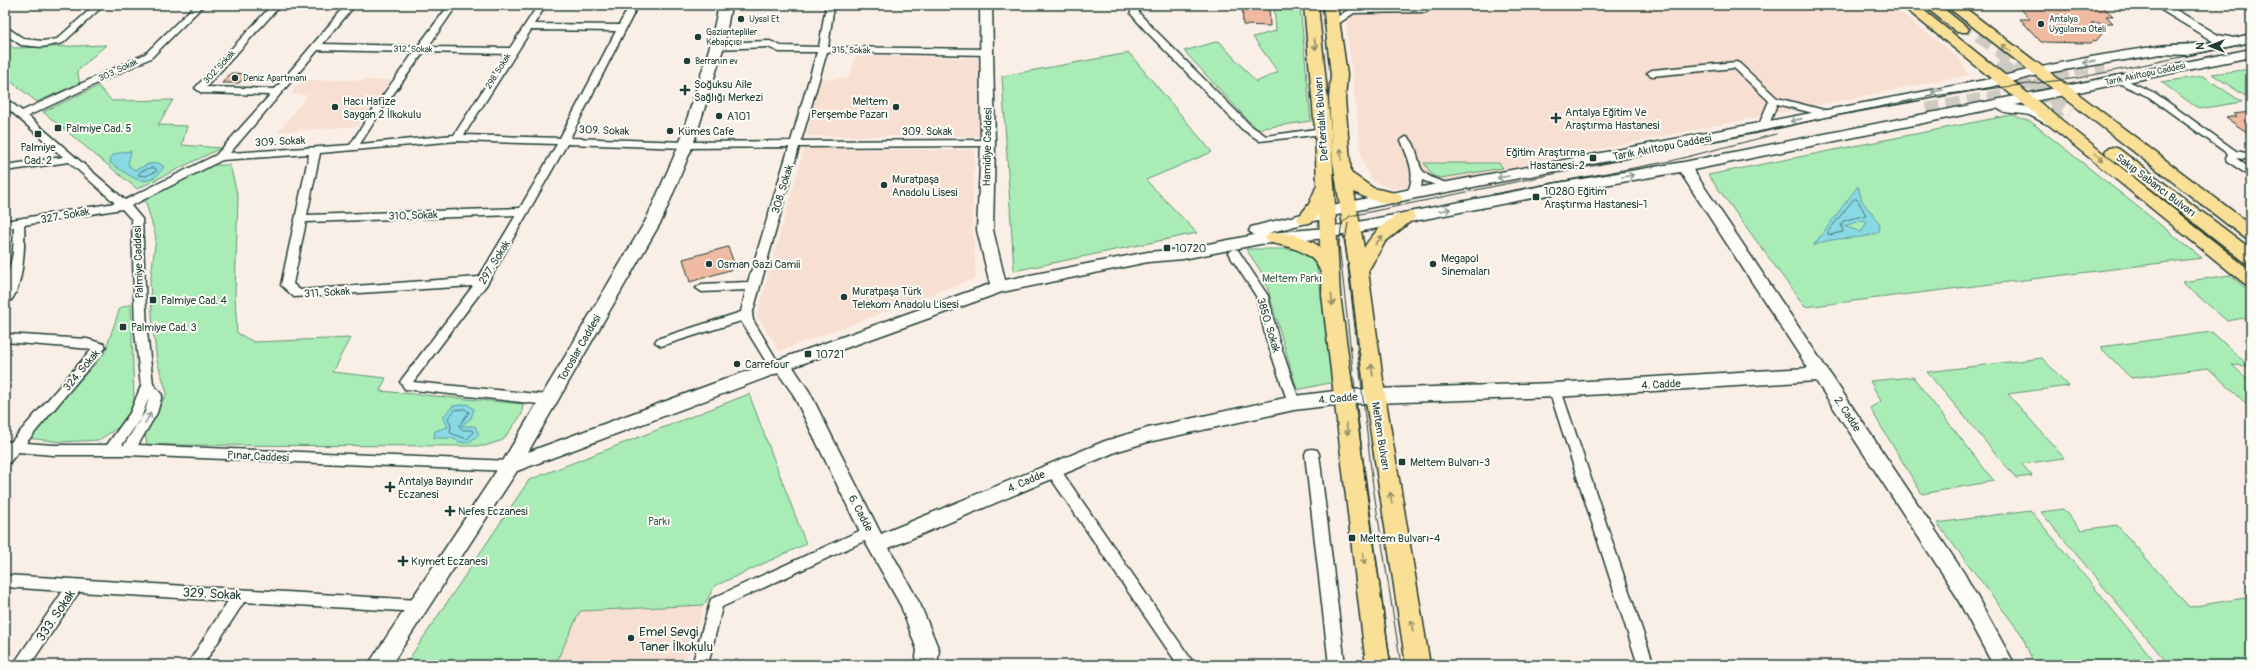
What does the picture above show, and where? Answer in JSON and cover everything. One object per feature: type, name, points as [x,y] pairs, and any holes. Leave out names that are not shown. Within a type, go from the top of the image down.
[{"type":"main road","name":"Toroslar Caddesi","points":[[379,665],[510,466],[654,220],[686,145],[717,46],[725,5]]},
{"type":"main road","name":"Hamidiye Caddesi","points":[[986,5],[988,143],[985,230],[999,287]]},
{"type":"main road","name":"Defterdalık Bulvarı","points":[[1311,5],[1323,131],[1327,223]]},
{"type":"main road","name":"Defterdalık Bulvarı","points":[[1330,5],[1339,75],[1337,99],[1344,176],[1349,207]]},
{"type":"main road","points":[[1908,5],[2025,98],[2064,116],[2251,280]]},
{"type":"main road","points":[[1919,5],[2002,64],[1930,5]]},
{"type":"main road","points":[[1952,5],[2251,234]]},
{"type":"main road","points":[[2159,5],[2202,31],[2223,40],[2251,37]]},
{"type":"main road","points":[[2201,48],[2209,41],[2202,31]]},
{"type":"main road","points":[[2105,66],[2251,37]]},
{"type":"main road","name":"Tarık Akıltopu Caddesi","points":[[1327,223],[1349,207],[1411,194],[1763,127],[1825,113],[2002,80],[2037,71],[2162,50],[2201,48]]},
{"type":"main road","name":"Tarık Akıltopu Caddesi","points":[[1327,223],[1352,227],[1684,167],[1965,109],[2251,53]]},
{"type":"main road","points":[[1975,85],[1986,80],[1988,76],[1979,62]]},
{"type":"main road","points":[[1965,109],[2013,107],[2038,114],[2064,116]]},
{"type":"main road","points":[[1716,160],[1760,145],[1796,136],[1926,110]]},
{"type":"main road","name":"Sakıp Sabancı Bulvarı","points":[[2064,116],[2251,244]]},
{"type":"main road","name":"Sakıp Sabancı Bulvarı","points":[[2064,116],[2251,258]]},
{"type":"main road","name":"2. Cadde","points":[[1684,167],[1957,580],[2004,665]]},
{"type":"main road","points":[[1344,176],[1365,192],[1394,198]]},
{"type":"main road","points":[[1306,219],[1317,206],[1325,182]]},
{"type":"main road","name":"Meltem Bulvarı","points":[[1349,207],[1359,270],[1375,395],[1418,665]]},
{"type":"main road","points":[[1359,270],[1379,238],[1407,217]]},
{"type":"main road","points":[[510,466],[778,366],[999,287],[1148,257],[1180,247],[1306,219],[1327,223]]},
{"type":"main road","points":[[1148,257],[1183,254],[1228,244],[1274,238],[1327,223]]},
{"type":"main road","points":[[1327,223],[1329,271],[1343,397],[1378,665]]},
{"type":"main road","points":[[2210,236],[2251,268]]},
{"type":"main road","points":[[1274,238],[1304,244],[1314,250],[1329,271]]},
{"type":"main road","name":"6. Cadde","points":[[778,366],[800,391],[874,538],[910,604],[928,650],[926,665]]},
{"type":"main road","name":"4. Cadde","points":[[874,538],[1112,446],[1148,435],[1294,403],[1375,395],[1555,390],[1822,374]]},
{"type":"street","points":[[5,29],[21,42],[42,44],[60,41],[100,5]]},
{"type":"street","name":"303. Sokak","points":[[11,108],[148,56],[200,5]]},
{"type":"street","name":"302. Sokak","points":[[276,5],[200,88],[202,90],[278,92]]},
{"type":"street","points":[[220,157],[237,140],[352,5]]},
{"type":"street","points":[[353,148],[379,106],[453,5]]},
{"type":"street","name":"298. Sokak","points":[[457,138],[511,51],[542,5]]},
{"type":"street","name":"297. Sokak","points":[[548,400],[409,386],[406,382],[483,281],[525,211],[564,141],[634,5]]},
{"type":"street","name":"308. Sokak","points":[[746,315],[753,286],[823,49],[830,5]]},
{"type":"street","points":[[1134,5],[1135,14],[1147,27],[1246,127],[1264,139],[1323,131]]},
{"type":"street","points":[[1332,24],[1352,10],[1426,9],[1426,5]]},
{"type":"street","points":[[527,27],[622,28]]},
{"type":"street","name":"315. Sokak","points":[[717,46],[770,44],[779,49],[987,52]]},
{"type":"street","name":"312. Sokak","points":[[316,46],[511,51]]},
{"type":"street","points":[[1652,73],[1736,65],[1774,100],[1825,113]]},
{"type":"street","points":[[2134,76],[2152,96]]},
{"type":"street","points":[[2117,79],[2152,96],[2233,153],[2251,157]]},
{"type":"street","points":[[1763,127],[1774,100]]},
{"type":"street","name":"Palmiye Caddesi","points":[[11,108],[124,205],[137,219],[141,332],[147,386],[136,414],[111,450]]},
{"type":"street","name":"309. Sokak","points":[[220,157],[353,148],[457,138],[686,145],[796,143],[988,143]]},
{"type":"street","points":[[1406,140],[1418,172],[1416,189],[1411,194]]},
{"type":"street","name":"311. Sokak","points":[[315,151],[302,220],[287,285],[298,294],[483,281]]},
{"type":"street","points":[[2233,153],[2231,160],[2251,174]]},
{"type":"street","name":"327. Sokak","points":[[5,226],[124,205],[220,157]]},
{"type":"street","points":[[5,168],[69,159]]},
{"type":"street","points":[[1418,172],[1430,181],[1450,187]]},
{"type":"street","name":"310. Sokak","points":[[302,220],[525,211]]},
{"type":"street","points":[[5,300],[14,283],[19,251],[19,223]]},
{"type":"street","name":"3850. Sokak","points":[[1234,253],[1262,296],[1272,338],[1294,403]]},
{"type":"street","points":[[702,288],[753,286]]},
{"type":"street","points":[[661,342],[746,315],[747,320],[778,366]]},
{"type":"street","name":"324. Sokak","points":[[5,338],[87,343],[100,347],[10,447]]},
{"type":"street","name":"Palmiye Caddesi","points":[[128,450],[151,413],[156,395],[147,386]]},
{"type":"street","points":[[1555,390],[1646,665]]},
{"type":"street","points":[[5,458],[10,447]]},
{"type":"street","name":"Pınar Caddesi","points":[[10,447],[53,450],[128,450],[510,466]]},
{"type":"street","points":[[1312,454],[1337,665]]},
{"type":"street","points":[[1053,470],[1187,665]]},
{"type":"street","points":[[700,665],[716,603],[874,538]]},
{"type":"street","name":"329. Sokak","points":[[5,581],[419,606]]},
{"type":"street","name":"333. Sokak","points":[[21,665],[75,585]]},
{"type":"street","points":[[195,665],[240,595]]},
{"type":"shaded area","name":"Antalya Eğitim Ve Araştırma Hastanesi","points":[[1344,5],[1890,5],[1959,58],[1968,75],[1544,160],[1494,173],[1393,189],[1372,181],[1362,160]]},
{"type":"shaded area","name":"Meltem Perşembe Pazarı","points":[[856,56],[978,58],[979,136],[806,136],[821,79],[849,78]]},
{"type":"shaded area","name":"Hacı Hafize Saygan 2 İlkokulu","points":[[300,80],[391,80],[358,126],[278,132],[308,95],[291,94]]},
{"type":"shaded area","points":[[804,149],[975,150],[972,219],[976,278],[779,351],[757,315]]},
{"type":"shaded area","name":"Emel Sevgi Taner İlkokulu","points":[[704,605],[685,665],[555,665],[580,611]]},
{"type":"green space","points":[[1274,5],[1300,5],[1311,121],[1256,129],[1184,51],[1219,41],[1256,82],[1278,72],[1253,37],[1276,31]]},
{"type":"green space","points":[[5,41],[14,48],[106,45],[77,71],[80,83],[37,102],[5,77]]},
{"type":"green space","points":[[1129,53],[1212,152],[1146,180],[1197,233],[1014,271],[1002,76]]},
{"type":"green space","points":[[2251,69],[2251,100],[2212,74]]},
{"type":"green space","points":[[2203,76],[2242,102],[2199,109],[2161,82]]},
{"type":"green space","points":[[98,86],[112,101],[173,100],[158,125],[187,126],[182,145],[221,148],[137,189],[43,112]]},
{"type":"green space","points":[[2011,115],[2030,121],[2202,258],[1805,307],[1708,175]]},
{"type":"green space","points":[[1424,163],[1499,163],[1503,168],[1441,178],[1433,176]]},
{"type":"green space","points":[[208,165],[230,165],[238,197],[235,294],[237,333],[254,342],[350,338],[332,372],[386,378],[380,391],[523,404],[522,414],[503,440],[485,446],[147,445],[145,433],[167,393],[157,361],[153,328],[150,283],[156,237],[145,200]]},
{"type":"green space","name":"Meltem Parkı","points":[[1246,249],[1305,249],[1314,254],[1338,381],[1297,390],[1264,276]]},
{"type":"green space","points":[[2230,275],[2251,293],[2251,317],[2227,321],[2182,282]]},
{"type":"green space","points":[[131,304],[134,401],[125,423],[99,440],[61,442],[27,438],[104,354],[120,308]]},
{"type":"green space","points":[[2212,332],[2249,366],[2232,365],[2251,382],[2251,408],[2208,368],[2131,378],[2100,347]]},
{"type":"green space","points":[[2042,358],[2069,386],[2008,394],[2064,458],[2022,464],[2032,476],[2016,478],[1927,372]]},
{"type":"green space","points":[[1913,377],[1994,481],[1922,494],[1870,408],[1881,401],[1870,381]]},
{"type":"green space","name":"Parkı","points":[[749,394],[806,544],[715,586],[704,605],[580,611],[555,665],[405,665],[529,480]]},
{"type":"green space","points":[[2063,509],[2081,530],[2117,525],[2189,607],[2251,597],[2251,665],[2169,665],[2041,512]]},
{"type":"green space","points":[[2030,510],[2158,665],[2034,665],[2022,635],[1937,523]]},
{"type":"water","points":[[131,151],[128,165],[135,170],[149,164],[159,163],[164,167],[151,179],[144,180],[131,176],[110,163],[111,156],[121,152]]},
{"type":"water","points":[[1858,186],[1862,201],[1880,224],[1879,232],[1863,237],[1830,240],[1813,246]],"holes":[[[1864,220],[1867,222],[1861,232],[1844,226]]]},
{"type":"water","points":[[467,404],[474,409],[471,418],[461,426],[475,426],[479,435],[468,443],[459,442],[452,438],[434,438],[435,431],[448,427],[443,417],[453,406]]},
{"type":"building","points":[[1242,5],[1269,5],[1270,26],[1243,25]]},
{"type":"building","name":"Antalya Uygulama Oteli","points":[[2101,5],[2113,16],[2106,16],[2113,23],[2091,23],[2102,34],[2096,41],[2093,40],[2090,43],[2041,42],[2020,19],[2030,19],[2018,6]]},
{"type":"building","name":"Deniz Apartmanı","points":[[231,73],[248,74],[239,83],[222,83]]},
{"type":"building","points":[[2251,112],[2251,135],[2226,118],[2236,116],[2233,114]]},
{"type":"building","name":"Osman Gazi Camii","points":[[728,247],[736,268],[690,282],[683,259]]},
{"type":"tunnel","points":[[1941,5],[2024,68],[2030,78],[2029,83]]},
{"type":"tunnel","points":[[1997,65],[2030,89]]},
{"type":"tunnel","points":[[2039,90],[2045,83],[2060,74],[2078,69],[2105,66]]},
{"type":"tunnel","points":[[2033,82],[2072,111]]},
{"type":"tunnel","points":[[1926,110],[2013,94],[2024,89],[2029,83]]},
{"type":"tunnel","points":[[2039,90],[2040,103],[2059,120]]},
{"type":"tunnel","points":[[2117,165],[2210,236]]},
{"type":"tram line","points":[[1391,665],[1366,488],[1339,244],[1342,223],[1350,216],[1932,96],[2078,78],[2251,43]]},
{"type":"tram line","points":[[1493,194],[1671,161],[1776,134]]},
{"type":"tram line","points":[[1348,223],[1345,241],[1373,486],[1401,665]]},
{"type":"place","name":"Uysal Et","points":[[741,19]]},
{"type":"place","name":"Antalya Uygulama Oteli","points":[[2041,24]]},
{"type":"place","name":"Gaziantepliler Kebapçısı","points":[[698,37]]},
{"type":"place","name":"Berranın ev","points":[[687,61]]},
{"type":"place","name":"Deniz Apartmanı","points":[[235,78]]},
{"type":"place","name":"Soğuksu Aile Sağlığı Merkezi","points":[[685,90]]},
{"type":"place","name":"Hacı Hafize Saygan 2 İlkokulu","points":[[335,107]]},
{"type":"place","name":"Meltem Perşembe Pazarı","points":[[896,107]]},
{"type":"place","name":"A101","points":[[719,116]]},
{"type":"place","name":"Antalya Eğitim Ve Araştırma Hastanesi","points":[[1556,118]]},
{"type":"place","name":"Palmiye Cad. 5","points":[[58,128]]},
{"type":"place","name":"Kümes Cafe","points":[[670,131]]},
{"type":"place","name":"Palmiye Cad. 2","points":[[38,134]]},
{"type":"place","name":"Eğitim Araştırma Hastanesi-2","points":[[1593,158]]},
{"type":"place","name":"Muratpaşa Anadolu Lisesi","points":[[884,185]]},
{"type":"place","name":"10280 Eğitim Araştırma Hastanesi-1","points":[[1536,197]]},
{"type":"place","name":"10720","points":[[1167,248]]},
{"type":"place","name":"Osman Gazi Camii","points":[[709,264]]},
{"type":"place","name":"Megapol Sinemaları","points":[[1433,264]]},
{"type":"place","name":"Muratpaşa Türk Telekom Anadolu Lisesi","points":[[844,297]]},
{"type":"place","name":"Palmiye Cad. 4","points":[[153,300]]},
{"type":"place","name":"Palmiye Cad. 3","points":[[123,327]]},
{"type":"place","name":"10721","points":[[808,354]]},
{"type":"place","name":"Carrefour","points":[[737,364]]},
{"type":"place","name":"Meltem Bulvarı-3","points":[[1402,462]]},
{"type":"place","name":"Antalya Bayındır Eczanesi","points":[[390,487]]},
{"type":"place","name":"Nefes Eczanesi","points":[[450,511]]},
{"type":"place","name":"Meltem Bulvarı-4","points":[[1352,538]]},
{"type":"place","name":"Kıymet Eczanesi","points":[[403,561]]},
{"type":"place","name":"Emel Sevgi Taner İlkokulu","points":[[631,638]]}]
